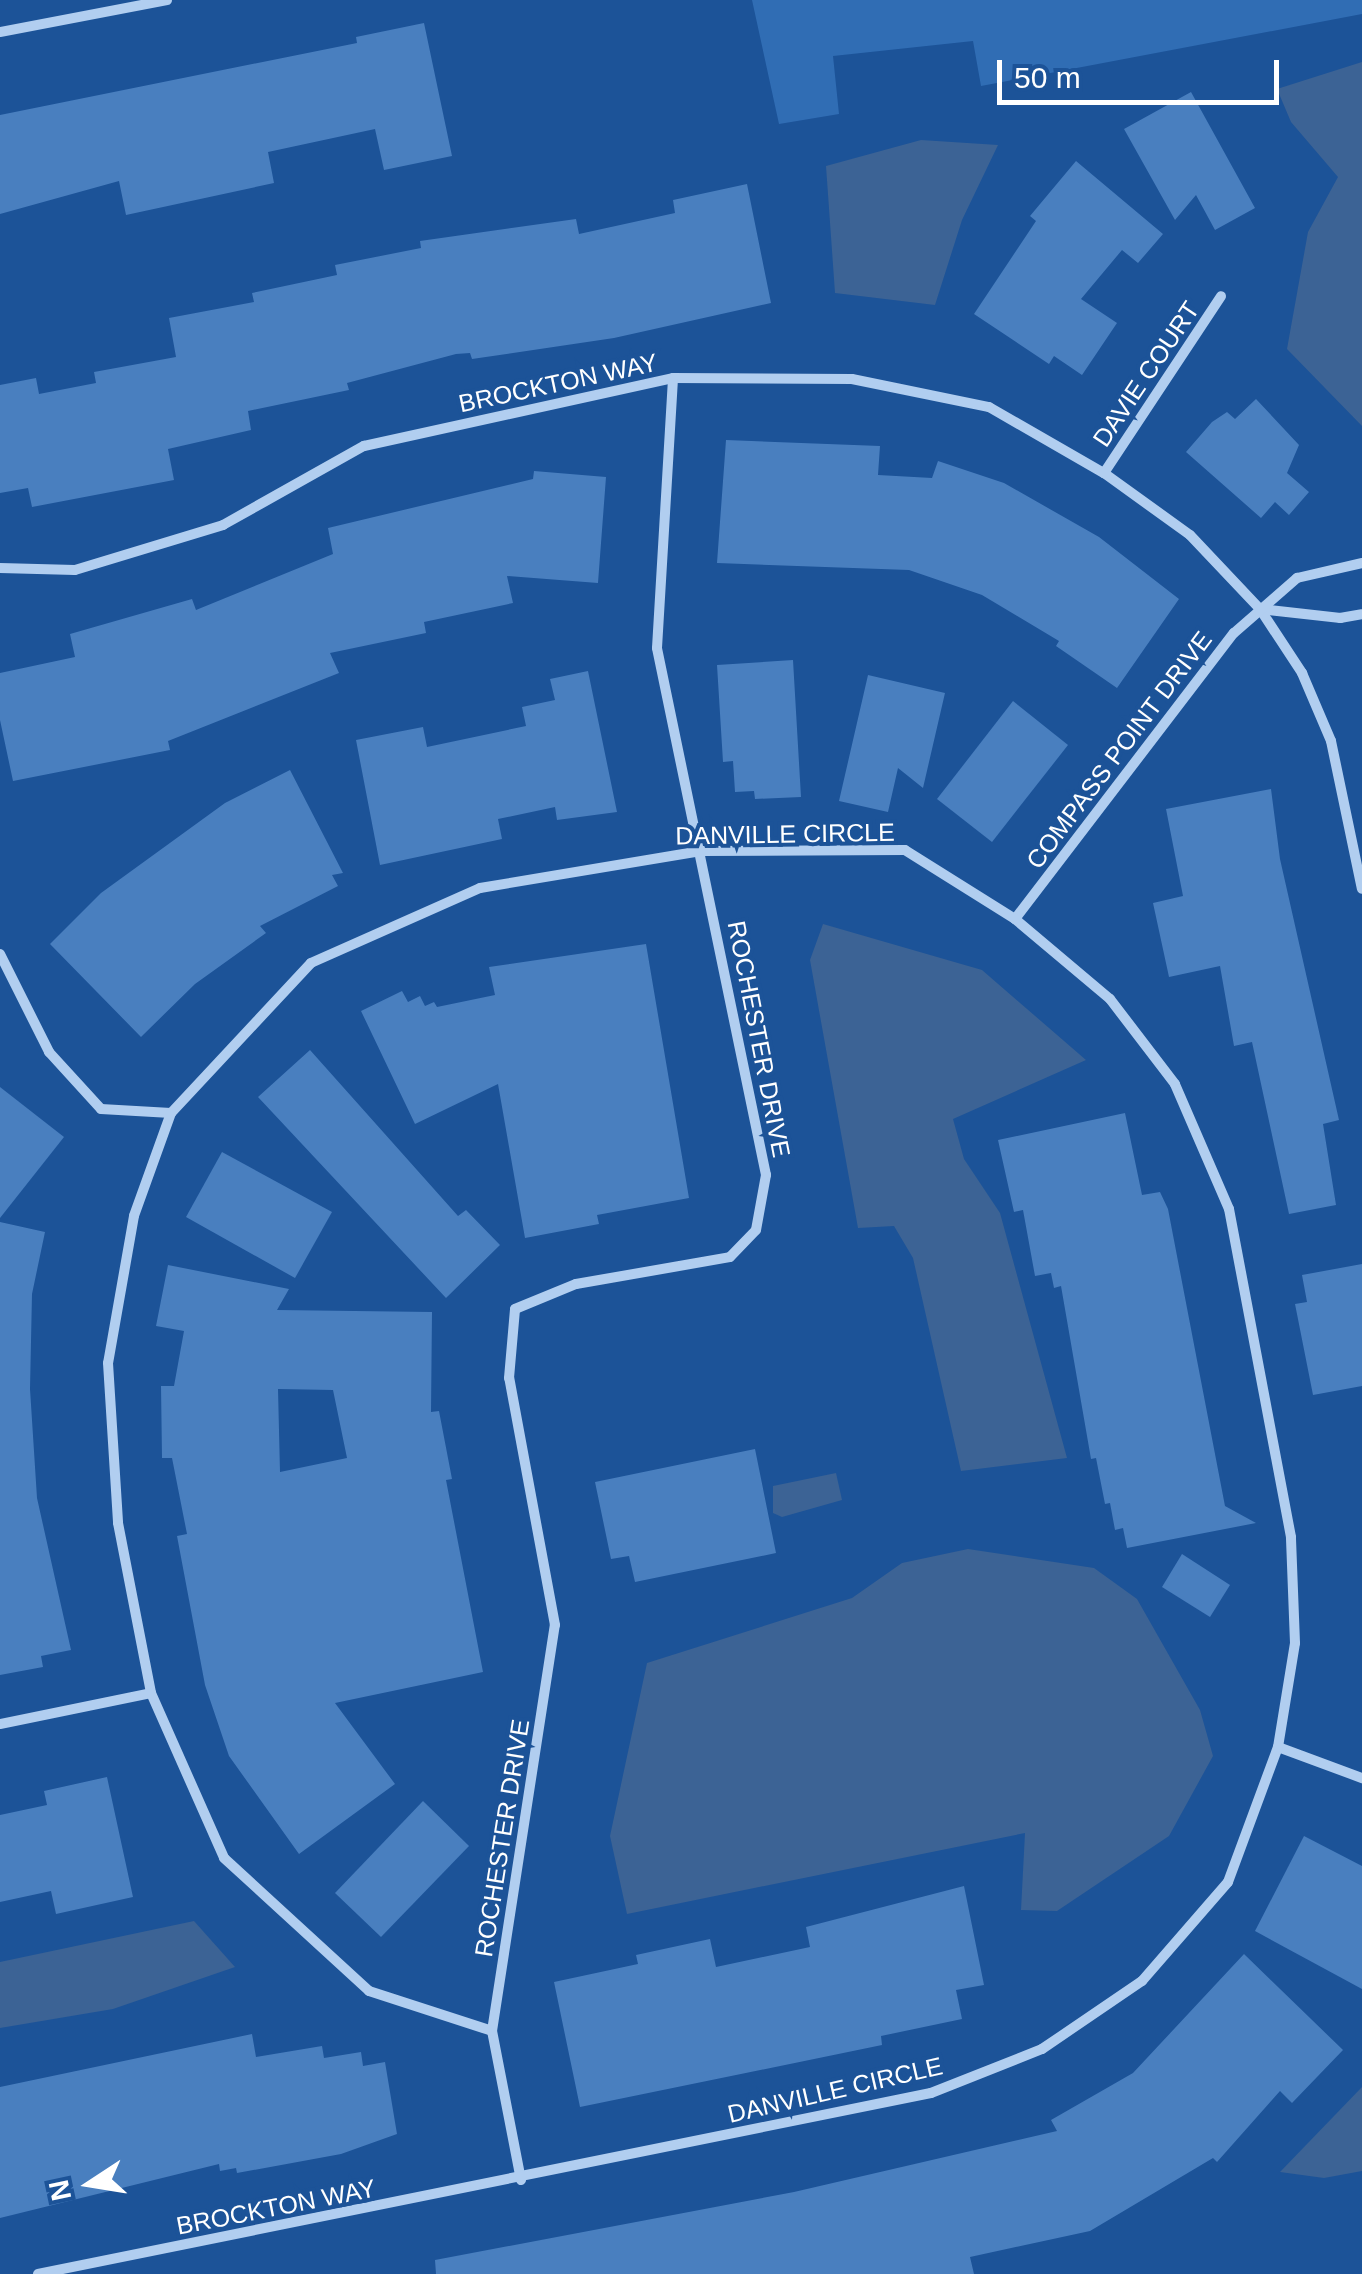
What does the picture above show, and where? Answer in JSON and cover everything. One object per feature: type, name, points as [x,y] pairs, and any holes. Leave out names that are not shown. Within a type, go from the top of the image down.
[{"type":"street","points":[[0,32],[167,0]]},
{"type":"street","name":"DAVIE COURT","points":[[1104,473],[1221,296]]},
{"type":"street","name":"BROCKTON WAY","points":[[0,568],[75,570],[223,524],[364,446],[673,378],[852,379],[989,407],[1104,473],[1190,535],[1260,609],[1302,673],[1330,741],[1362,888]]},
{"type":"street","name":"ROCHESTER DRIVE","points":[[521,2180],[492,2031],[555,1624],[509,1378],[515,1310],[576,1284],[730,1258],[756,1230],[766,1175],[658,648],[673,378]]},
{"type":"street","name":"COMPASS POINT DRIVE","points":[[1015,919],[1260,609],[1296,578],[1362,564]]},
{"type":"street","points":[[1260,609],[1340,618],[1362,614]]},
{"type":"street","name":"DANVILLE CIRCLE","points":[[492,2031],[369,1991],[224,1858],[151,1693],[118,1524],[108,1363],[134,1216],[171,1113],[311,963],[480,888],[700,851],[905,850],[1015,919],[1110,999],[1175,1084],[1229,1209],[1292,1537],[1294,1642],[1278,1748],[1228,1882],[1142,1981],[1042,2050],[931,2093],[521,2180]]},
{"type":"street","points":[[0,954],[50,1052],[100,1108],[171,1113]]},
{"type":"street","points":[[0,1724],[151,1693]]},
{"type":"street","points":[[1278,1748],[1362,1778]]},
{"type":"street","name":"BROCKTON WAY","points":[[38,2274],[521,2180]]},
{"type":"shaded area","points":[[752,0],[1362,0],[1362,14],[981,86],[973,41],[833,56],[839,114],[779,124]]},
{"type":"shaded area","points":[[1362,62],[1362,426],[1287,349],[1308,232],[1338,177],[1291,122],[1277,89]]},
{"type":"shaded area","points":[[921,140],[998,145],[962,220],[935,305],[835,293],[826,166]]},
{"type":"shaded area","points":[[823,924],[982,970],[1086,1060],[953,1119],[964,1159],[1000,1213],[1067,1458],[961,1471],[913,1258],[894,1226],[858,1228],[810,960]]},
{"type":"shaded area","points":[[836,1473],[842,1500],[782,1517],[773,1513],[773,1486]]},
{"type":"shaded area","points":[[968,1549],[1094,1568],[1137,1599],[1200,1710],[1213,1756],[1169,1836],[1057,1911],[1021,1910],[1025,1833],[627,1914],[610,1836],[647,1663],[852,1598],[902,1563]]},
{"type":"shaded area","points":[[194,1921],[235,1967],[113,2009],[0,2028],[0,1962]]},
{"type":"shaded area","points":[[1362,2087],[1362,2171],[1324,2178],[1280,2172]]},
{"type":"building","points":[[424,23],[452,156],[384,170],[375,129],[268,152],[274,183],[126,215],[119,181],[0,214],[0,115],[357,43],[356,37]]},
{"type":"building","points":[[1191,92],[1255,208],[1215,230],[1196,195],[1175,220],[1124,129]]},
{"type":"building","points":[[1076,161],[1163,234],[1138,263],[1122,250],[1081,299],[1117,323],[1082,375],[1054,356],[1049,364],[974,314],[1036,221],[1030,216]]},
{"type":"building","points":[[747,184],[771,303],[614,338],[472,359],[470,353],[456,354],[347,383],[349,390],[248,411],[251,430],[168,449],[174,480],[32,507],[28,488],[0,493],[0,385],[36,378],[39,394],[96,383],[94,372],[176,357],[169,318],[254,302],[252,293],[337,275],[335,265],[421,248],[420,241],[576,219],[579,234],[675,213],[673,200]]},
{"type":"building","points":[[1256,399],[1299,445],[1287,473],[1309,492],[1289,515],[1275,502],[1261,518],[1186,452],[1212,422],[1227,412],[1235,419]]},
{"type":"building","points":[[726,440],[880,446],[878,475],[932,478],[938,461],[1004,483],[1099,537],[1179,599],[1117,688],[1056,646],[1059,641],[982,595],[909,570],[717,563]]},
{"type":"building","points":[[534,471],[606,477],[598,583],[507,576],[513,603],[424,622],[426,633],[330,653],[339,673],[168,741],[170,750],[13,781],[0,720],[0,673],[75,657],[70,634],[192,599],[196,610],[333,554],[328,528],[533,479]]},
{"type":"building","points":[[793,660],[801,797],[755,799],[754,791],[735,792],[733,761],[723,762],[717,665]]},
{"type":"building","points":[[588,671],[617,812],[557,820],[555,807],[498,819],[502,839],[380,865],[356,740],[423,727],[427,747],[526,726],[522,707],[555,700],[550,679]]},
{"type":"building","points":[[868,675],[945,693],[923,788],[898,768],[888,812],[839,801]]},
{"type":"building","points":[[1013,701],[1068,745],[992,842],[937,799]]},
{"type":"building","points":[[290,770],[343,873],[332,875],[338,886],[260,926],[266,933],[195,984],[141,1037],[50,944],[101,893],[225,803]]},
{"type":"building","points":[[1271,789],[1280,859],[1339,1120],[1323,1124],[1336,1205],[1289,1214],[1252,1042],[1234,1046],[1220,966],[1169,977],[1153,903],[1183,896],[1166,809]]},
{"type":"building","points":[[646,944],[689,1198],[597,1215],[599,1224],[525,1238],[498,1084],[415,1124],[361,1011],[402,991],[408,1002],[420,996],[425,1006],[434,1002],[437,1007],[495,995],[489,967]]},
{"type":"building","points":[[310,1050],[458,1216],[466,1210],[500,1245],[446,1298],[258,1097]]},
{"type":"building","points":[[0,1087],[64,1137],[0,1218]]},
{"type":"building","points":[[1125,1113],[1142,1195],[1160,1192],[1168,1209],[1225,1506],[1256,1523],[1127,1548],[1123,1528],[1115,1530],[1110,1503],[1105,1504],[1096,1458],[1091,1459],[1061,1286],[1054,1288],[1051,1273],[1035,1276],[1023,1210],[1014,1212],[998,1140]]},
{"type":"building","points":[[222,1152],[332,1212],[295,1278],[186,1217]]},
{"type":"building","points":[[0,1222],[45,1232],[32,1294],[30,1389],[37,1498],[71,1650],[41,1656],[43,1667],[0,1675]]},
{"type":"building","points":[[1362,1264],[1362,1386],[1313,1395],[1295,1304],[1307,1302],[1302,1275]]},
{"type":"building","points":[[168,1265],[289,1289],[277,1310],[432,1312],[431,1412],[439,1411],[452,1479],[446,1480],[483,1672],[335,1703],[395,1784],[299,1854],[229,1756],[205,1685],[177,1536],[187,1534],[172,1458],[162,1458],[161,1386],[174,1386],[184,1331],[156,1326]],"holes":[[[278,1389],[333,1390],[347,1458],[280,1472]]]},
{"type":"building","points":[[755,1449],[776,1553],[635,1582],[629,1556],[611,1559],[595,1482]]},
{"type":"building","points":[[1182,1554],[1230,1585],[1210,1617],[1162,1587]]},
{"type":"building","points":[[107,1777],[133,1897],[56,1914],[51,1891],[0,1902],[0,1815],[47,1805],[44,1791]]},
{"type":"building","points":[[423,1801],[469,1846],[381,1937],[335,1893]]},
{"type":"building","points":[[1304,1836],[1362,1866],[1362,1989],[1255,1931]]},
{"type":"building","points":[[964,1886],[984,1985],[956,1990],[962,2019],[881,2036],[882,2045],[580,2107],[554,1982],[638,1964],[636,1955],[710,1939],[716,1967],[810,1947],[806,1927]]},
{"type":"building","points":[[1244,1954],[1343,2050],[1292,2103],[1280,2091],[1217,2162],[1213,2158],[1090,2231],[970,2257],[974,2274],[436,2274],[435,2260],[794,2192],[1057,2131],[1051,2120],[1133,2073]]},
{"type":"building","points":[[252,2034],[256,2057],[322,2046],[324,2058],[361,2052],[363,2066],[385,2062],[397,2134],[341,2154],[237,2173],[236,2168],[220,2171],[219,2164],[0,2218],[0,2087]]}]
